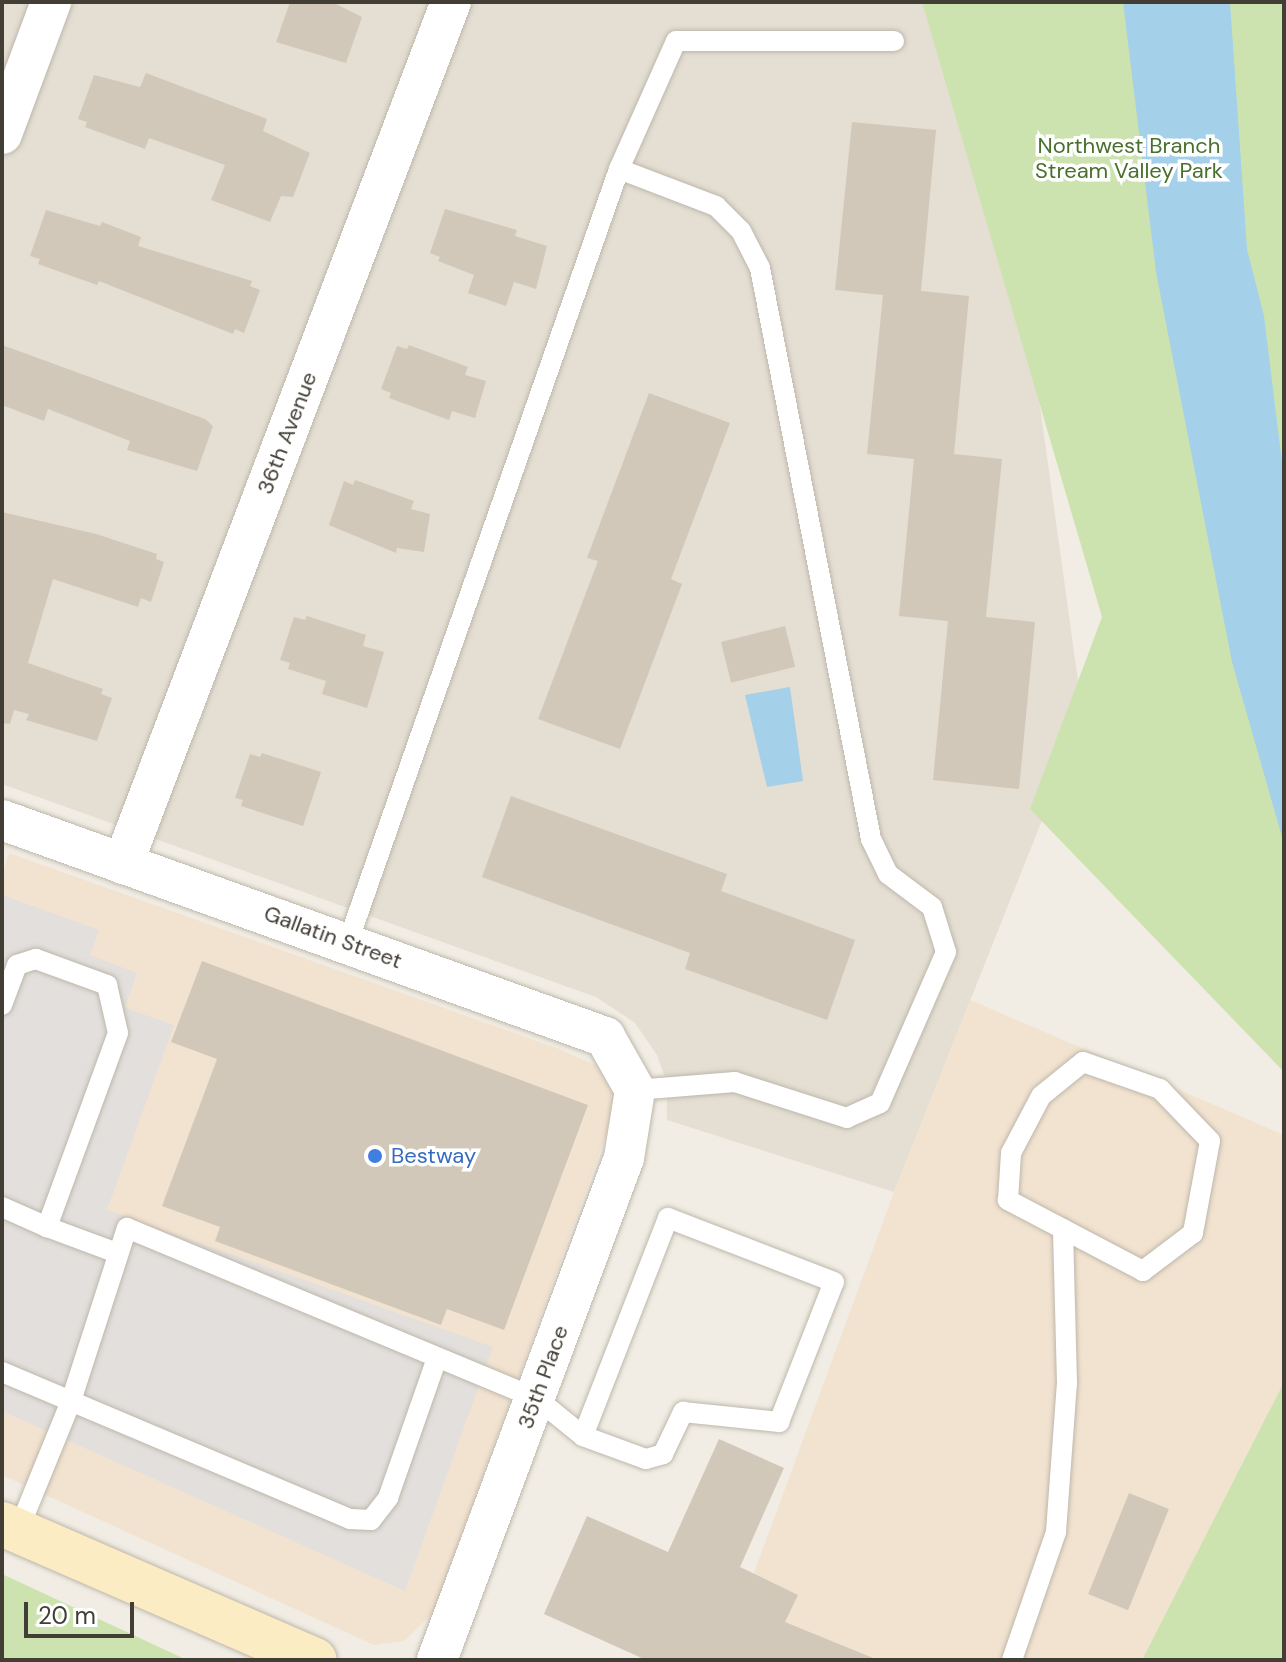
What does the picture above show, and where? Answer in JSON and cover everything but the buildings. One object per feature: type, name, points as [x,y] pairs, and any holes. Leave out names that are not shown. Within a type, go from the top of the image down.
[{"type":"main road","points":[[10,1528],[315,1660]]},
{"type":"street","points":[[2,134],[51,2]]},
{"type":"street","name":"36th Avenue","points":[[123,864],[451,2]]},
{"type":"street","name":"Gallatin Street","points":[[2,820],[605,1037],[635,1090]]},
{"type":"street","name":"35th Place","points":[[437,1660],[624,1158],[635,1090]]},
{"type":"lane","points":[[348,942],[619,169],[676,41],[894,41]]},
{"type":"lane","points":[[619,169],[716,206],[741,231],[760,268],[871,839],[888,874],[932,907],[946,952],[880,1103],[847,1118],[735,1082],[635,1090]]},
{"type":"lane","points":[[2,1005],[17,965],[36,959],[107,985],[118,1033],[47,1227]]},
{"type":"lane","points":[[1083,1062],[1160,1089],[1210,1141],[1193,1233],[1143,1271],[1063,1229],[1008,1200],[1011,1153],[1041,1096],[1083,1062]]},
{"type":"lane","points":[[2,1207],[117,1253]]},
{"type":"lane","points":[[10,1528],[71,1401],[127,1228],[536,1398],[583,1436],[646,1459],[663,1454],[683,1412],[779,1422],[834,1282],[668,1218],[583,1436]]},
{"type":"lane","points":[[1012,1660],[1056,1532],[1067,1383],[1063,1229]]},
{"type":"lane","points":[[2,1372],[350,1519],[371,1520],[388,1498],[437,1358]]},
{"type":"shaded area","points":[[2,2],[984,2],[1083,717],[894,1192],[667,1120],[667,1083],[657,1055],[635,1023],[596,997],[2,784]]},
{"type":"shaded area","points":[[9,853],[562,1050],[597,1066],[615,1095],[615,1110],[433,1613],[404,1641],[374,1645],[2,1475],[2,875]]},
{"type":"shaded area","points":[[2,895],[99,930],[90,955],[137,973],[125,1008],[174,1025],[107,1210],[493,1347],[405,1591],[2,1411]]},
{"type":"shaded area","points":[[970,1000],[1284,1135],[1284,1382],[1142,1660],[722,1660],[894,1192]]},
{"type":"green space","name":"Northwest Branch Stream Valley Park","points":[[922,2],[1284,2],[1284,1072],[1030,809],[1102,617]]},
{"type":"green space","points":[[1284,1382],[1284,1660],[1142,1660]]},
{"type":"green space","points":[[2,1574],[187,1660],[2,1660]]},
{"type":"water","points":[[1123,2],[1230,2],[1247,249],[1264,316],[1284,479],[1284,844],[1232,662],[1156,272]]},
{"type":"water","points":[[790,687],[803,781],[767,787],[745,695]]},
{"type":"place","name":"Bestway","points":[[375,1156]]}]
